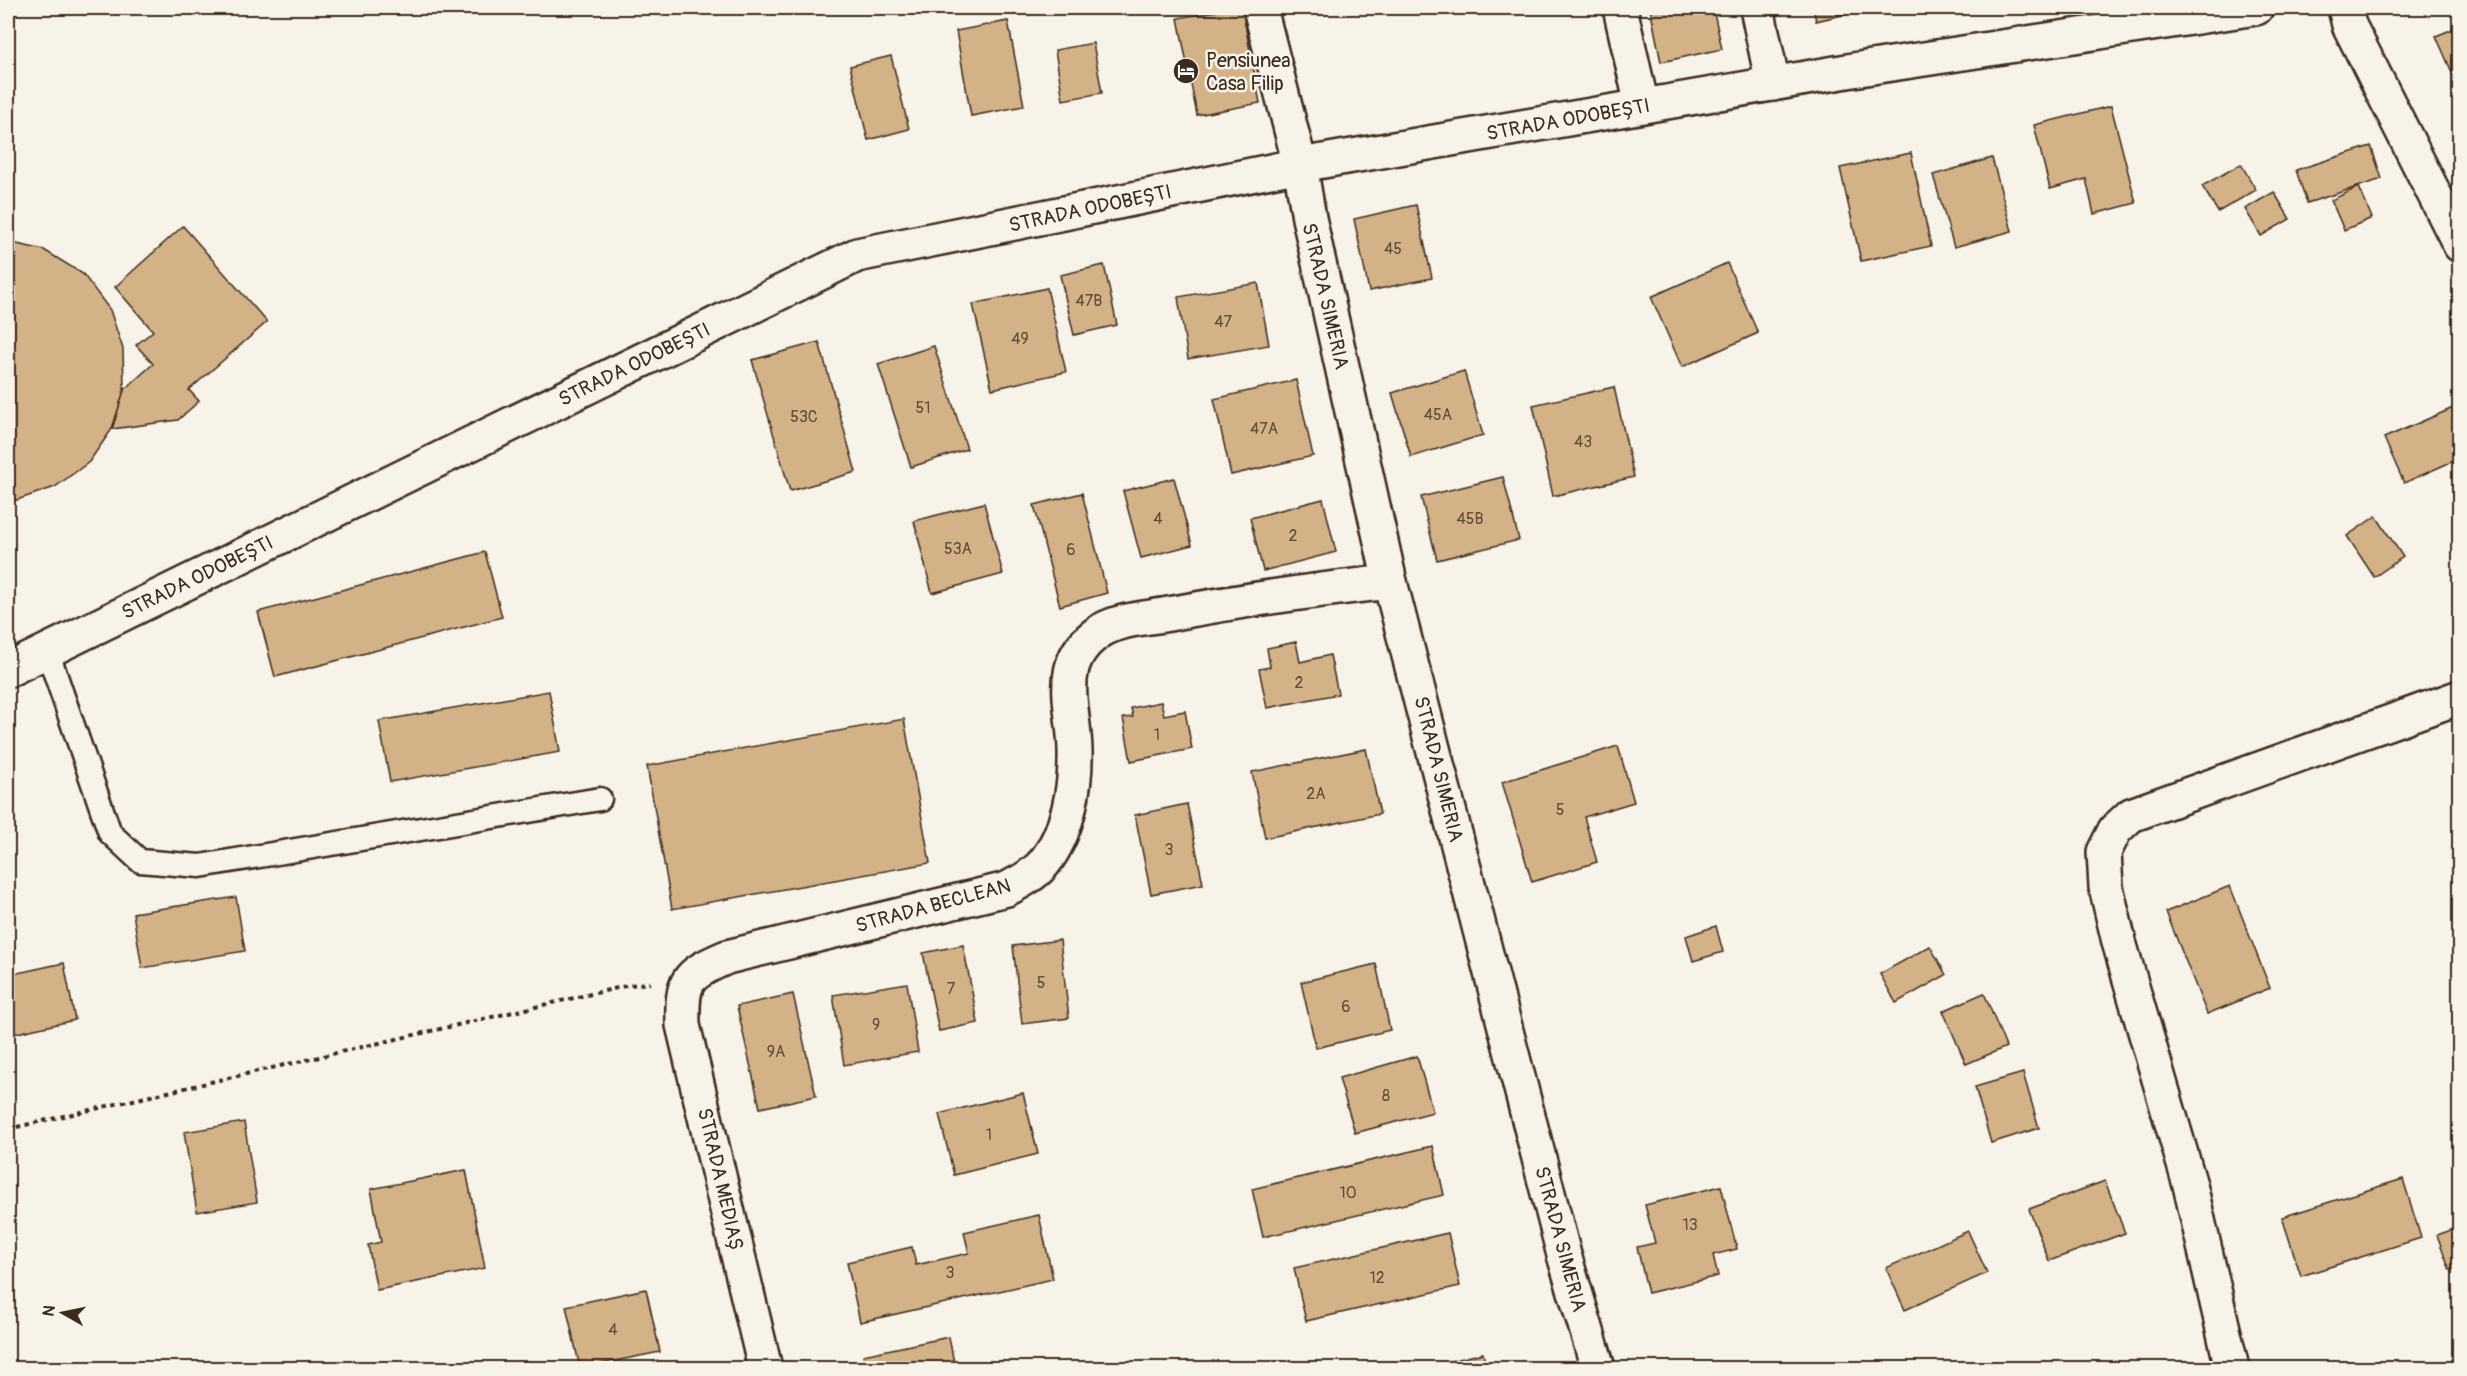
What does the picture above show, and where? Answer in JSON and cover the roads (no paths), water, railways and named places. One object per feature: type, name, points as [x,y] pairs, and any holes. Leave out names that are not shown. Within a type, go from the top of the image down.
[{"type":"street","name":"STRADA SIMERIA","points":[[1260,8],[1300,165],[1309,218],[1390,582],[1564,1255],[1598,1368]]},
{"type":"street","points":[[1620,8],[1642,106]]},
{"type":"street","points":[[1757,8],[1773,84]]},
{"type":"street","name":"STRADA ODOBEȘTI","points":[[8,670],[857,255],[1300,165],[1773,84],[2256,8]]},
{"type":"street","points":[[2345,8],[2349,25],[2460,245]]},
{"type":"street","name":"STRADA BECLEAN","points":[[684,990],[690,977],[704,967],[727,957],[1007,889],[1028,878],[1044,863],[1055,844],[1074,787],[1075,749],[1069,698],[1070,677],[1076,657],[1088,642],[1104,629],[1128,621],[1182,611],[1320,589],[1390,582]]},
{"type":"street","points":[[2232,1368],[2190,1185],[2119,942],[2106,887],[2104,852],[2115,830],[2131,815],[2460,696]]},
{"type":"street","name":"STRADA MEDIAȘ","points":[[684,990],[683,1024],[765,1368]]},
{"type":"lane","points":[[46,650],[110,832],[140,861],[200,867],[600,799]]},
{"type":"place","name":"Pensiunea Casa Filip","points":[[1186,71]]}]
